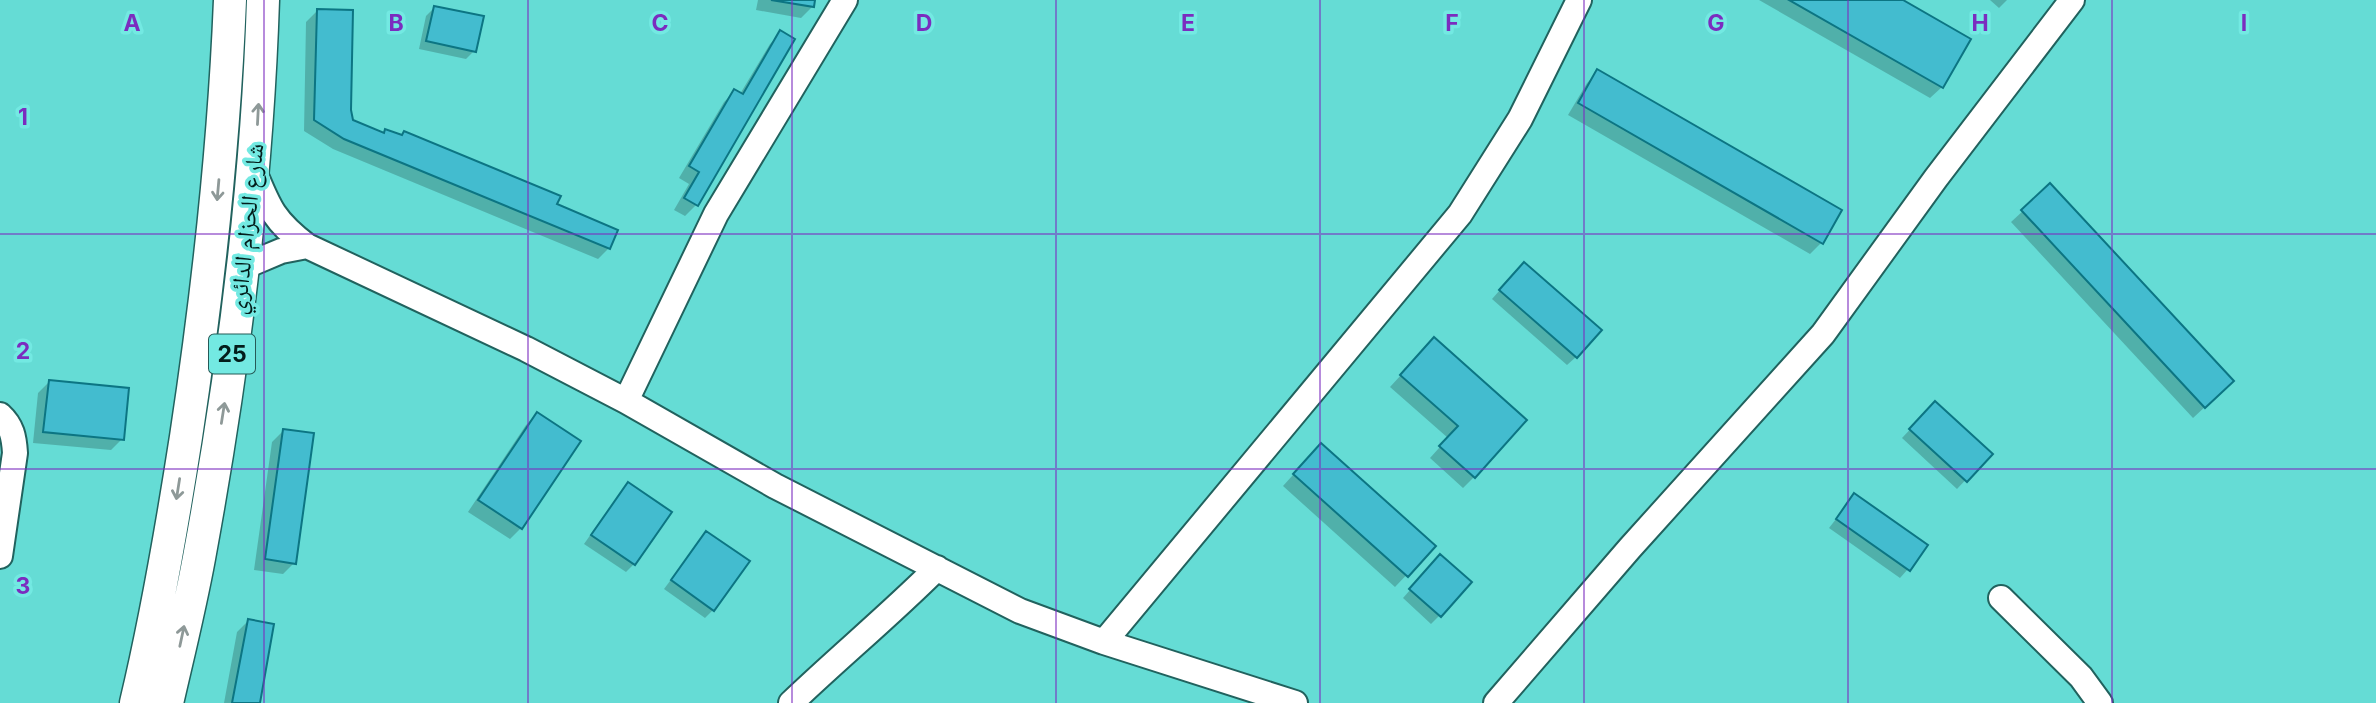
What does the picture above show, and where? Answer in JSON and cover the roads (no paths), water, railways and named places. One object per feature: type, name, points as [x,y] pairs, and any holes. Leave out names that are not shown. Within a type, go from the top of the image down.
[{"type":"main road","name":"شارع الحزام الدائري","points":[[136,703],[152,636],[171,532],[208,283],[226,100],[230,0]]},
{"type":"main road","name":"شارع الحزام الدائري","points":[[167,703],[199,559],[230,364],[254,170],[262,0]]},
{"type":"street","points":[[626,401],[716,214],[845,0]]},
{"type":"street","points":[[1104,642],[1460,214],[1520,119],[1579,0]]},
{"type":"street","points":[[1496,703],[1630,548],[1823,334],[1936,178],[2072,0]]},
{"type":"street","points":[[254,170],[276,218],[284,229],[307,246],[526,349],[626,401],[775,486],[1020,611],[1104,642],[1295,703]]},
{"type":"street","points":[[243,267],[281,251],[307,246]]},
{"type":"street","points":[[0,415],[8,423],[15,453],[0,556]]},
{"type":"street","points":[[792,703],[826,669],[886,619],[937,568]]},
{"type":"street","points":[[2001,598],[2081,677],[2100,703]]}]
